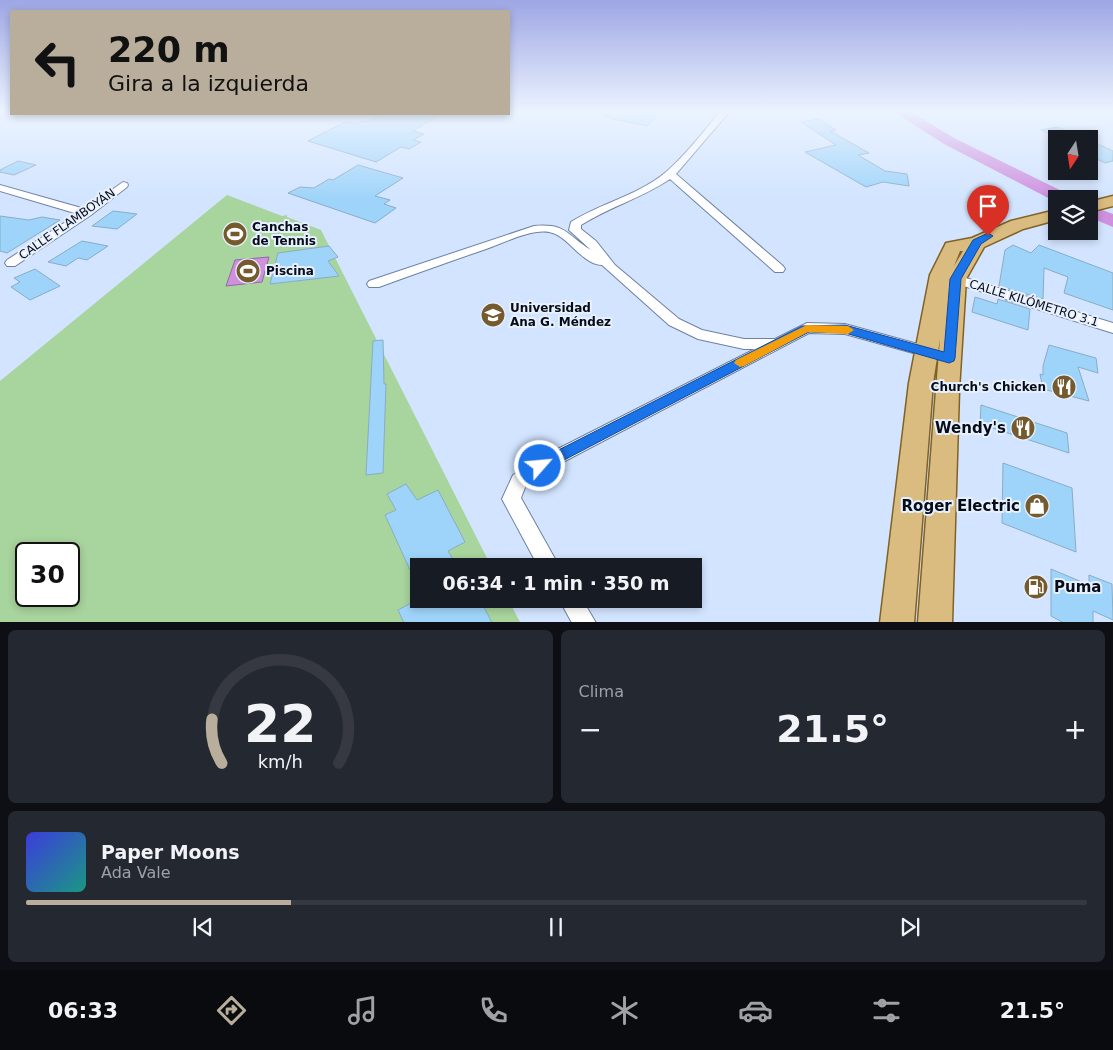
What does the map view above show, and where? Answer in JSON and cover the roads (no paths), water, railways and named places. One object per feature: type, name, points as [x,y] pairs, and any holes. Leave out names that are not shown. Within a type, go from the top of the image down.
[{"type":"main road","points":[[1098,205],[1113,201]]},
{"type":"main road","points":[[935,622],[940,275],[953,247],[977,242],[1018,225],[1048,217]]},
{"type":"main road","points":[[897,622],[921,383],[938,355],[956,279],[977,242]]},
{"type":"street","points":[[611,268],[592,244],[575,230],[575,224],[585,216],[653,187],[670,174],[699,141]]},
{"type":"street","points":[[670,174],[780,269]]},
{"type":"street","name":"CALLE FLAMBOYÁN","points":[[12,264],[123,185]]},
{"type":"street","points":[[0,188],[87,212]]},
{"type":"street","points":[[374,284],[534,229],[549,228],[561,232],[580,249],[611,268],[674,322],[698,334],[744,344],[778,343]]},
{"type":"street","name":"CALLE KILÓMETRO 3.1","points":[[956,279],[1113,328]]},
{"type":"street","points":[[544,558],[511,499],[519,480],[540,466],[807,328],[845,329],[938,355]]},
{"type":"street","points":[[576,608],[585,622]]},
{"type":"waterway","points":[[949,141],[1048,191]]},
{"type":"waterway","points":[[1098,214],[1113,221]]},
{"type":"place","name":"Canchas de Tennis","points":[[235,234]]},
{"type":"place","name":"Piscina","points":[[248,271]]},
{"type":"place","name":"Universidad Ana G. Méndez","points":[[493,315]]},
{"type":"place","name":"Church's Chicken","points":[[1064,387]]},
{"type":"place","name":"Wendy's","points":[[1023,428]]},
{"type":"place","name":"Roger Electric","points":[[1037,506]]},
{"type":"place","name":"Puma","points":[[1036,587]]}]
